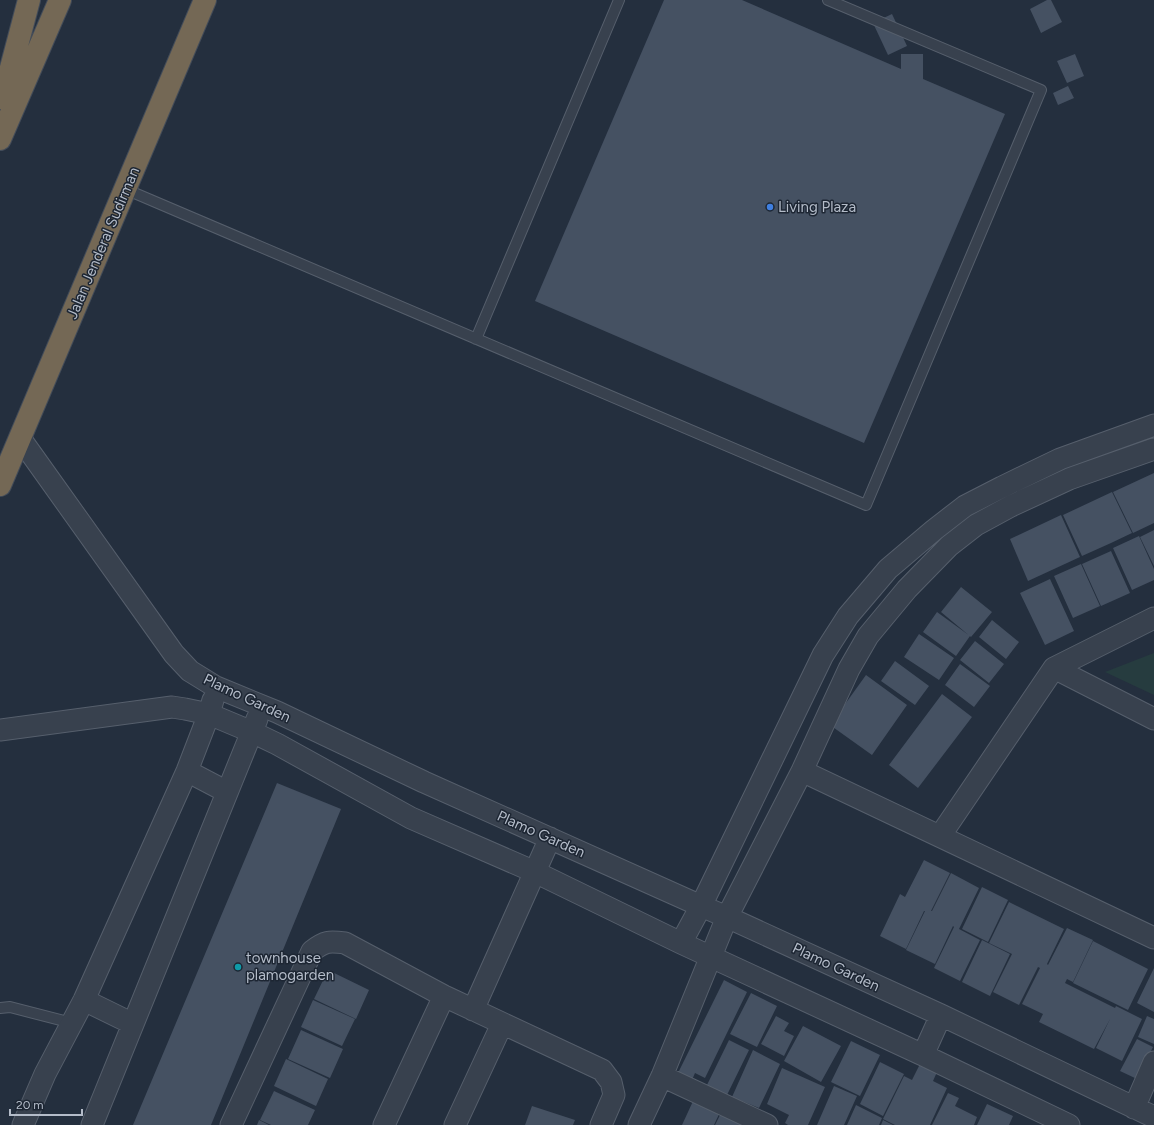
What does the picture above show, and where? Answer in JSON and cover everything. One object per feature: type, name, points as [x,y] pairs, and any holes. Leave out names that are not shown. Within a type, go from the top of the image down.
[{"type":"highway","points":[[0,98],[11,68],[29,0]]},
{"type":"highway","points":[[0,139],[60,0]]},
{"type":"highway","name":"Jalan Jenderal Sudirman","points":[[0,485],[205,0]]},
{"type":"street","points":[[681,943],[701,906],[823,655],[848,616],[888,569],[965,506],[1060,459],[1154,425]]},
{"type":"street","name":"Plamo Garden","points":[[20,438],[174,654],[190,671],[216,687],[277,712],[424,782],[727,917],[941,1015],[1154,1117]]},
{"type":"street","points":[[639,1125],[662,1076],[727,917],[802,771],[849,669],[868,636],[907,589],[948,546],[976,525],[1069,479],[1154,449]]},
{"type":"street","points":[[940,836],[1054,668],[1154,618]]},
{"type":"street","points":[[1054,668],[1154,718]]},
{"type":"street","points":[[23,1125],[45,1074],[84,1000],[187,771],[209,714],[216,687]]},
{"type":"street","points":[[92,1125],[262,706]]},
{"type":"street","name":"Plamo Garden","points":[[0,730],[172,707],[209,714],[276,744],[411,818],[535,872],[710,957],[923,1055],[1059,1123]]},
{"type":"street","points":[[187,771],[227,792]]},
{"type":"street","points":[[802,771],[1154,938]]},
{"type":"street","points":[[473,1010],[550,838]]},
{"type":"street","points":[[231,1125],[312,951],[321,944],[333,941],[345,943],[444,996],[602,1070],[612,1082],[614,1096],[601,1125]]},
{"type":"street","points":[[384,1125],[444,996]]},
{"type":"street","points":[[84,1000],[133,1024]]},
{"type":"street","points":[[923,1055],[941,1015]]},
{"type":"street","points":[[455,1125],[502,1024]]},
{"type":"street","points":[[1134,1108],[1154,1062]]},
{"type":"street","points":[[662,1076],[767,1125]]},
{"type":"lane","points":[[476,339],[619,0]]},
{"type":"lane","points":[[125,189],[866,505],[1040,90],[828,0]]},
{"type":"lane","points":[[0,1008],[10,1007],[72,1023]]},
{"type":"green space","points":[[1154,653],[1154,695],[1105,672]]},
{"type":"building","name":"Living Plaza","points":[[664,0],[742,0],[901,69],[901,54],[923,54],[923,79],[1005,114],[864,443],[535,301]]},
{"type":"building","points":[[1047,0],[1051,0],[1062,22],[1041,33],[1030,9]]},
{"type":"building","points":[[892,14],[907,46],[888,55],[873,23]]},
{"type":"building","points":[[1075,54],[1084,76],[1067,83],[1057,61]]},
{"type":"building","points":[[1068,86],[1074,98],[1058,105],[1053,93]]},
{"type":"building","points":[[1154,473],[1154,523],[1133,533],[1113,492]]},
{"type":"building","points":[[1112,492],[1132,533],[1082,556],[1063,515]]},
{"type":"building","points":[[1061,515],[1080,557],[1028,581],[1010,539]]},
{"type":"building","points":[[1154,530],[1154,566],[1140,537]]},
{"type":"building","points":[[1139,536],[1154,569],[1154,580],[1132,590],[1113,548]]},
{"type":"building","points":[[1111,551],[1130,593],[1101,606],[1082,564]]},
{"type":"building","points":[[1081,564],[1100,606],[1073,618],[1054,576]]},
{"type":"building","points":[[1050,579],[1074,631],[1045,645],[1020,593]]},
{"type":"building","points":[[961,587],[992,612],[971,637],[941,612]]},
{"type":"building","points":[[937,612],[970,636],[956,656],[923,632]]},
{"type":"building","points":[[992,620],[1019,642],[1006,659],[979,637]]},
{"type":"building","points":[[919,634],[954,658],[939,680],[904,657]]},
{"type":"building","points":[[975,641],[1004,664],[989,683],[960,660]]},
{"type":"building","points":[[895,661],[929,686],[915,705],[881,681]]},
{"type":"building","points":[[960,664],[990,686],[974,707],[945,685]]},
{"type":"building","points":[[866,675],[907,705],[872,755],[830,725]]},
{"type":"building","points":[[942,694],[972,717],[918,788],[889,765]]},
{"type":"building","name":"townhouse plamogarden","points":[[277,783],[341,809],[211,1125],[133,1125]]},
{"type":"building","points":[[924,860],[950,873],[931,911],[951,873],[979,888],[959,929],[980,940],[960,981],[934,968],[954,927],[953,926],[935,964],[906,950],[925,911],[906,949],[880,936],[900,894],[905,897]]},
{"type":"building","points":[[982,887],[1008,900],[988,942],[962,929]]},
{"type":"building","points":[[1009,902],[1064,929],[1047,964],[1048,965],[1067,928],[1093,940],[1073,982],[1067,979],[1065,983],[1115,1008],[1116,1006],[1142,1019],[1122,1061],[1096,1048],[1110,1019],[1094,1049],[1039,1022],[1043,1014],[1022,1004],[1040,968],[1038,967],[1019,1005],[993,992],[1012,954],[989,943]]},
{"type":"building","points":[[982,940],[1010,954],[990,996],[962,982]]},
{"type":"building","points":[[1093,941],[1148,969],[1128,1010],[1073,983]]},
{"type":"building","points":[[1154,968],[1154,1012],[1137,1003]]},
{"type":"building","points":[[328,970],[369,990],[356,1019],[314,999]]},
{"type":"building","points":[[724,980],[747,992],[705,1078],[695,1073],[692,1080],[678,1073]]},
{"type":"building","points":[[751,993],[777,1006],[757,1047],[730,1034]]},
{"type":"building","points":[[313,1000],[355,1019],[342,1046],[301,1027]]},
{"type":"building","points":[[776,1016],[789,1023],[784,1031],[794,1036],[784,1056],[761,1044]]},
{"type":"building","points":[[1147,1016],[1154,1019],[1154,1044],[1138,1037]]},
{"type":"building","points":[[803,1026],[841,1046],[821,1082],[784,1061]]},
{"type":"building","points":[[301,1030],[343,1049],[330,1078],[288,1059]]},
{"type":"building","points":[[1137,1039],[1153,1047],[1137,1079],[1120,1071]]},
{"type":"building","points":[[729,1040],[749,1050],[726,1097],[706,1087]]},
{"type":"building","points":[[851,1041],[880,1055],[860,1096],[831,1082]]},
{"type":"building","points":[[753,1050],[780,1064],[759,1108],[732,1097]]},
{"type":"building","points":[[286,1059],[328,1079],[316,1106],[274,1086]]},
{"type":"building","points":[[880,1062],[904,1074],[883,1116],[860,1104]]},
{"type":"building","points":[[920,1064],[937,1072],[933,1081],[947,1088],[930,1125],[895,1125],[883,1119],[904,1076],[912,1080]]},
{"type":"building","points":[[782,1068],[825,1087],[808,1125],[788,1125],[785,1123],[789,1115],[767,1104]]},
{"type":"building","points":[[834,1086],[857,1096],[844,1125],[817,1125]]},
{"type":"building","points":[[274,1091],[315,1110],[308,1125],[271,1125],[260,1120]]},
{"type":"building","points":[[948,1093],[959,1098],[955,1106],[977,1117],[974,1125],[932,1125]]},
{"type":"building","points":[[694,1099],[720,1112],[714,1125],[682,1125]]},
{"type":"building","points":[[987,1104],[1013,1116],[1009,1125],[977,1125]]},
{"type":"building","points":[[856,1105],[882,1118],[879,1125],[847,1125]]},
{"type":"building","points":[[532,1106],[575,1120],[573,1125],[525,1125]]},
{"type":"building","points":[[721,1113],[745,1125],[715,1125]]},
{"type":"building","points":[[259,1120],[269,1125],[257,1125]]},
{"type":"building","points":[[883,1120],[893,1125],[881,1125]]},
{"type":"place","name":"Living Plaza","points":[[770,207]]},
{"type":"place","name":"townhouse plamogarden","points":[[238,967]]}]
